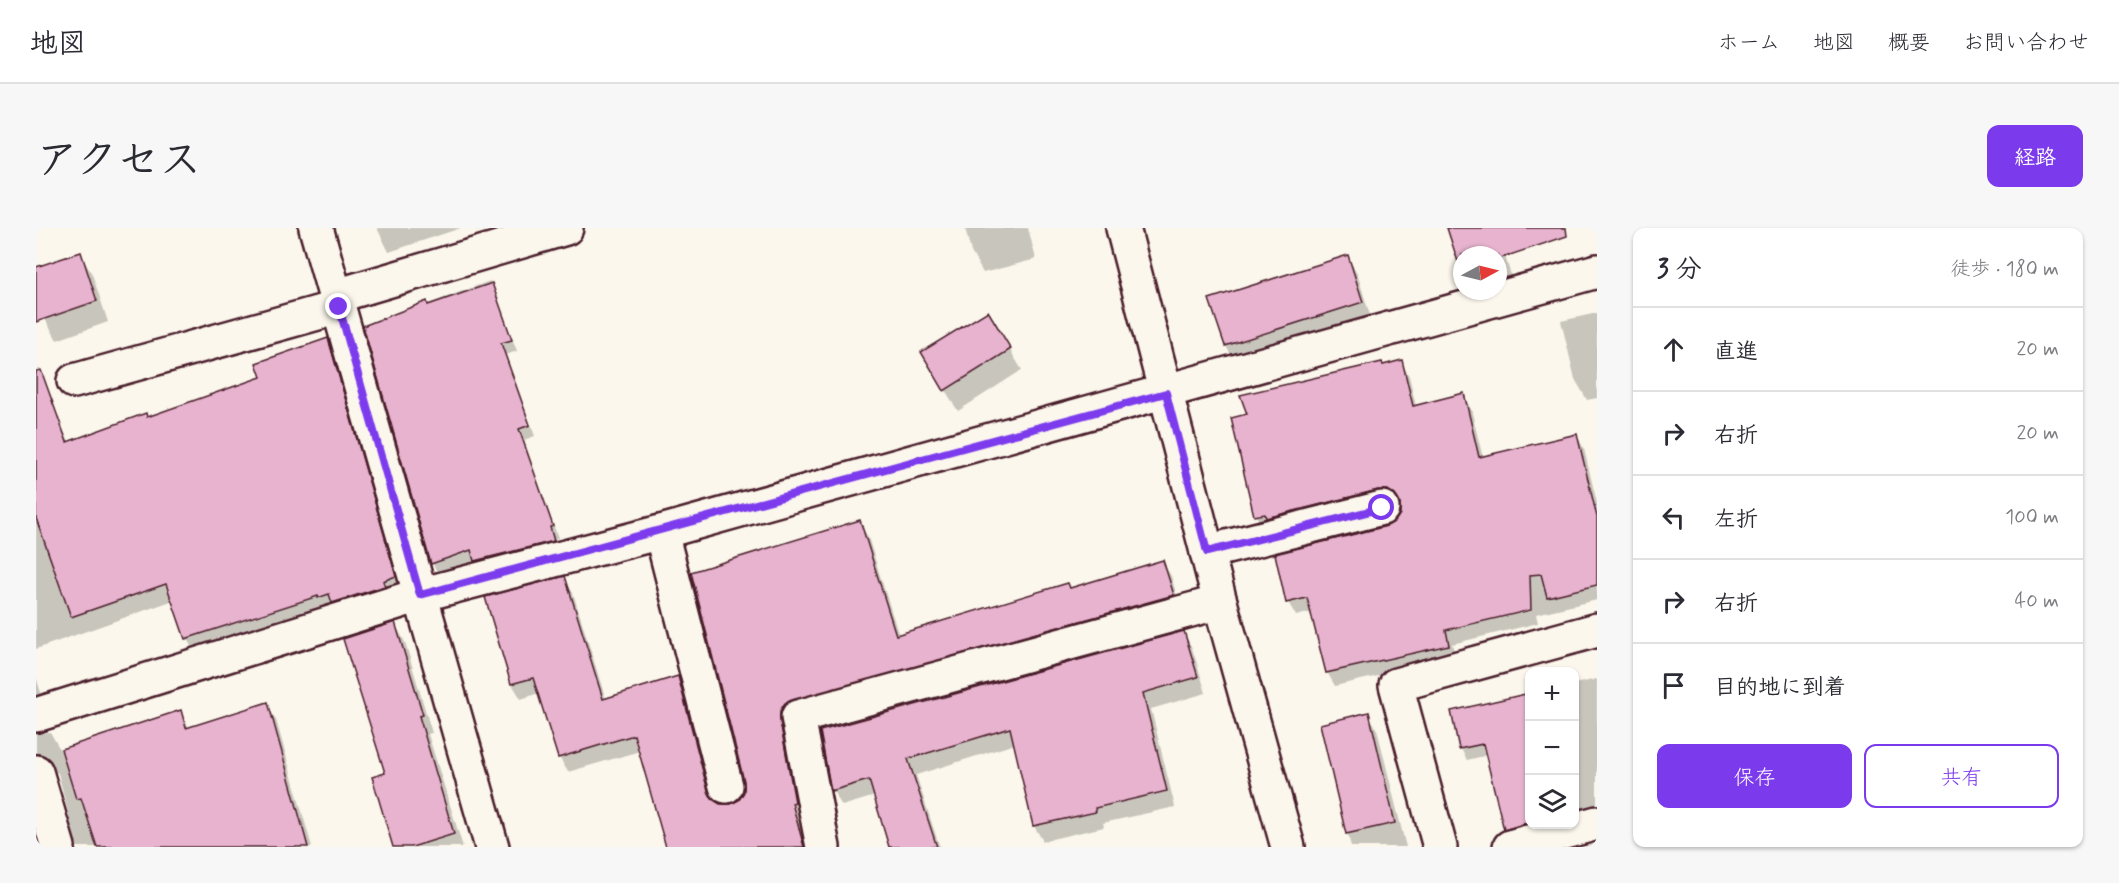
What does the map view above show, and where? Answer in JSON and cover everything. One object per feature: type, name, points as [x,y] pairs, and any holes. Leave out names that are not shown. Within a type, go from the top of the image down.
[{"type":"street","points":[[316,228],[492,847]]},
{"type":"street","points":[[74,381],[338,302],[566,228]]},
{"type":"street","points":[[1123,228],[1220,602],[1288,847]]},
{"type":"street","points":[[36,715],[420,595],[661,532],[1166,393],[1597,271]]},
{"type":"street","points":[[1207,552],[1382,508]]},
{"type":"street","points":[[661,532],[726,786]]},
{"type":"street","points":[[824,847],[798,717],[1220,602]]},
{"type":"street","points":[[1440,847],[1396,685],[1597,630]]},
{"type":"street","points":[[36,772],[58,847]]},
{"type":"street","points":[[1510,847],[1597,823]]},
{"type":"building","points":[[1447,228],[1566,228],[1567,236],[1507,256],[1507,246],[1453,246]]},
{"type":"building","points":[[81,252],[97,301],[36,322],[36,267]]},
{"type":"building","points":[[1348,255],[1363,302],[1225,346],[1209,299]]},
{"type":"building","points":[[492,283],[512,340],[501,343],[530,425],[519,429],[553,526],[550,527],[554,541],[474,561],[471,550],[431,564],[363,326],[427,301],[428,305]]},
{"type":"building","points":[[988,311],[1011,349],[944,391],[921,352]]},
{"type":"building","points":[[328,338],[396,576],[383,581],[385,586],[332,603],[329,594],[318,598],[318,596],[185,639],[166,584],[71,617],[36,518],[36,371],[41,370],[67,442],[146,413],[147,417],[261,377],[256,363]]},
{"type":"building","points":[[1402,360],[1413,406],[1464,393],[1479,457],[1577,434],[1597,517],[1597,585],[1547,597],[1541,574],[1530,575],[1531,610],[1446,630],[1449,645],[1326,673],[1307,598],[1286,603],[1275,554],[1387,526],[1400,514],[1400,503],[1388,490],[1378,490],[1266,518],[1265,514],[1254,516],[1231,418],[1247,414],[1240,395],[1382,362],[1383,365]]},
{"type":"building","points":[[860,520],[896,635],[1068,583],[1070,588],[1163,560],[1174,595],[785,703],[780,711],[780,721],[795,802],[792,803],[804,847],[666,847],[634,735],[558,758],[533,678],[511,684],[485,597],[565,576],[603,699],[678,676],[708,791],[712,799],[720,804],[731,804],[739,800],[744,792],[744,781],[691,572]]},
{"type":"building","points":[[395,622],[423,715],[419,716],[454,834],[412,847],[393,847],[372,777],[385,773],[343,639]]},
{"type":"building","points":[[1184,631],[1198,677],[1143,693],[1167,791],[1095,808],[1096,812],[1033,826],[1010,728],[908,759],[937,847],[889,847],[869,780],[831,791],[820,731]]},
{"type":"building","points":[[1525,694],[1525,824],[1504,830],[1483,744],[1459,749],[1451,711]]},
{"type":"building","points":[[268,702],[308,847],[97,847],[81,798],[76,799],[61,749],[181,710],[186,728]]},
{"type":"building","points":[[1369,712],[1395,823],[1346,834],[1320,724]]},
{"type":"route","points":[[339,307],[420,595],[661,532],[1166,393],[1207,552],[1382,508]]}]
